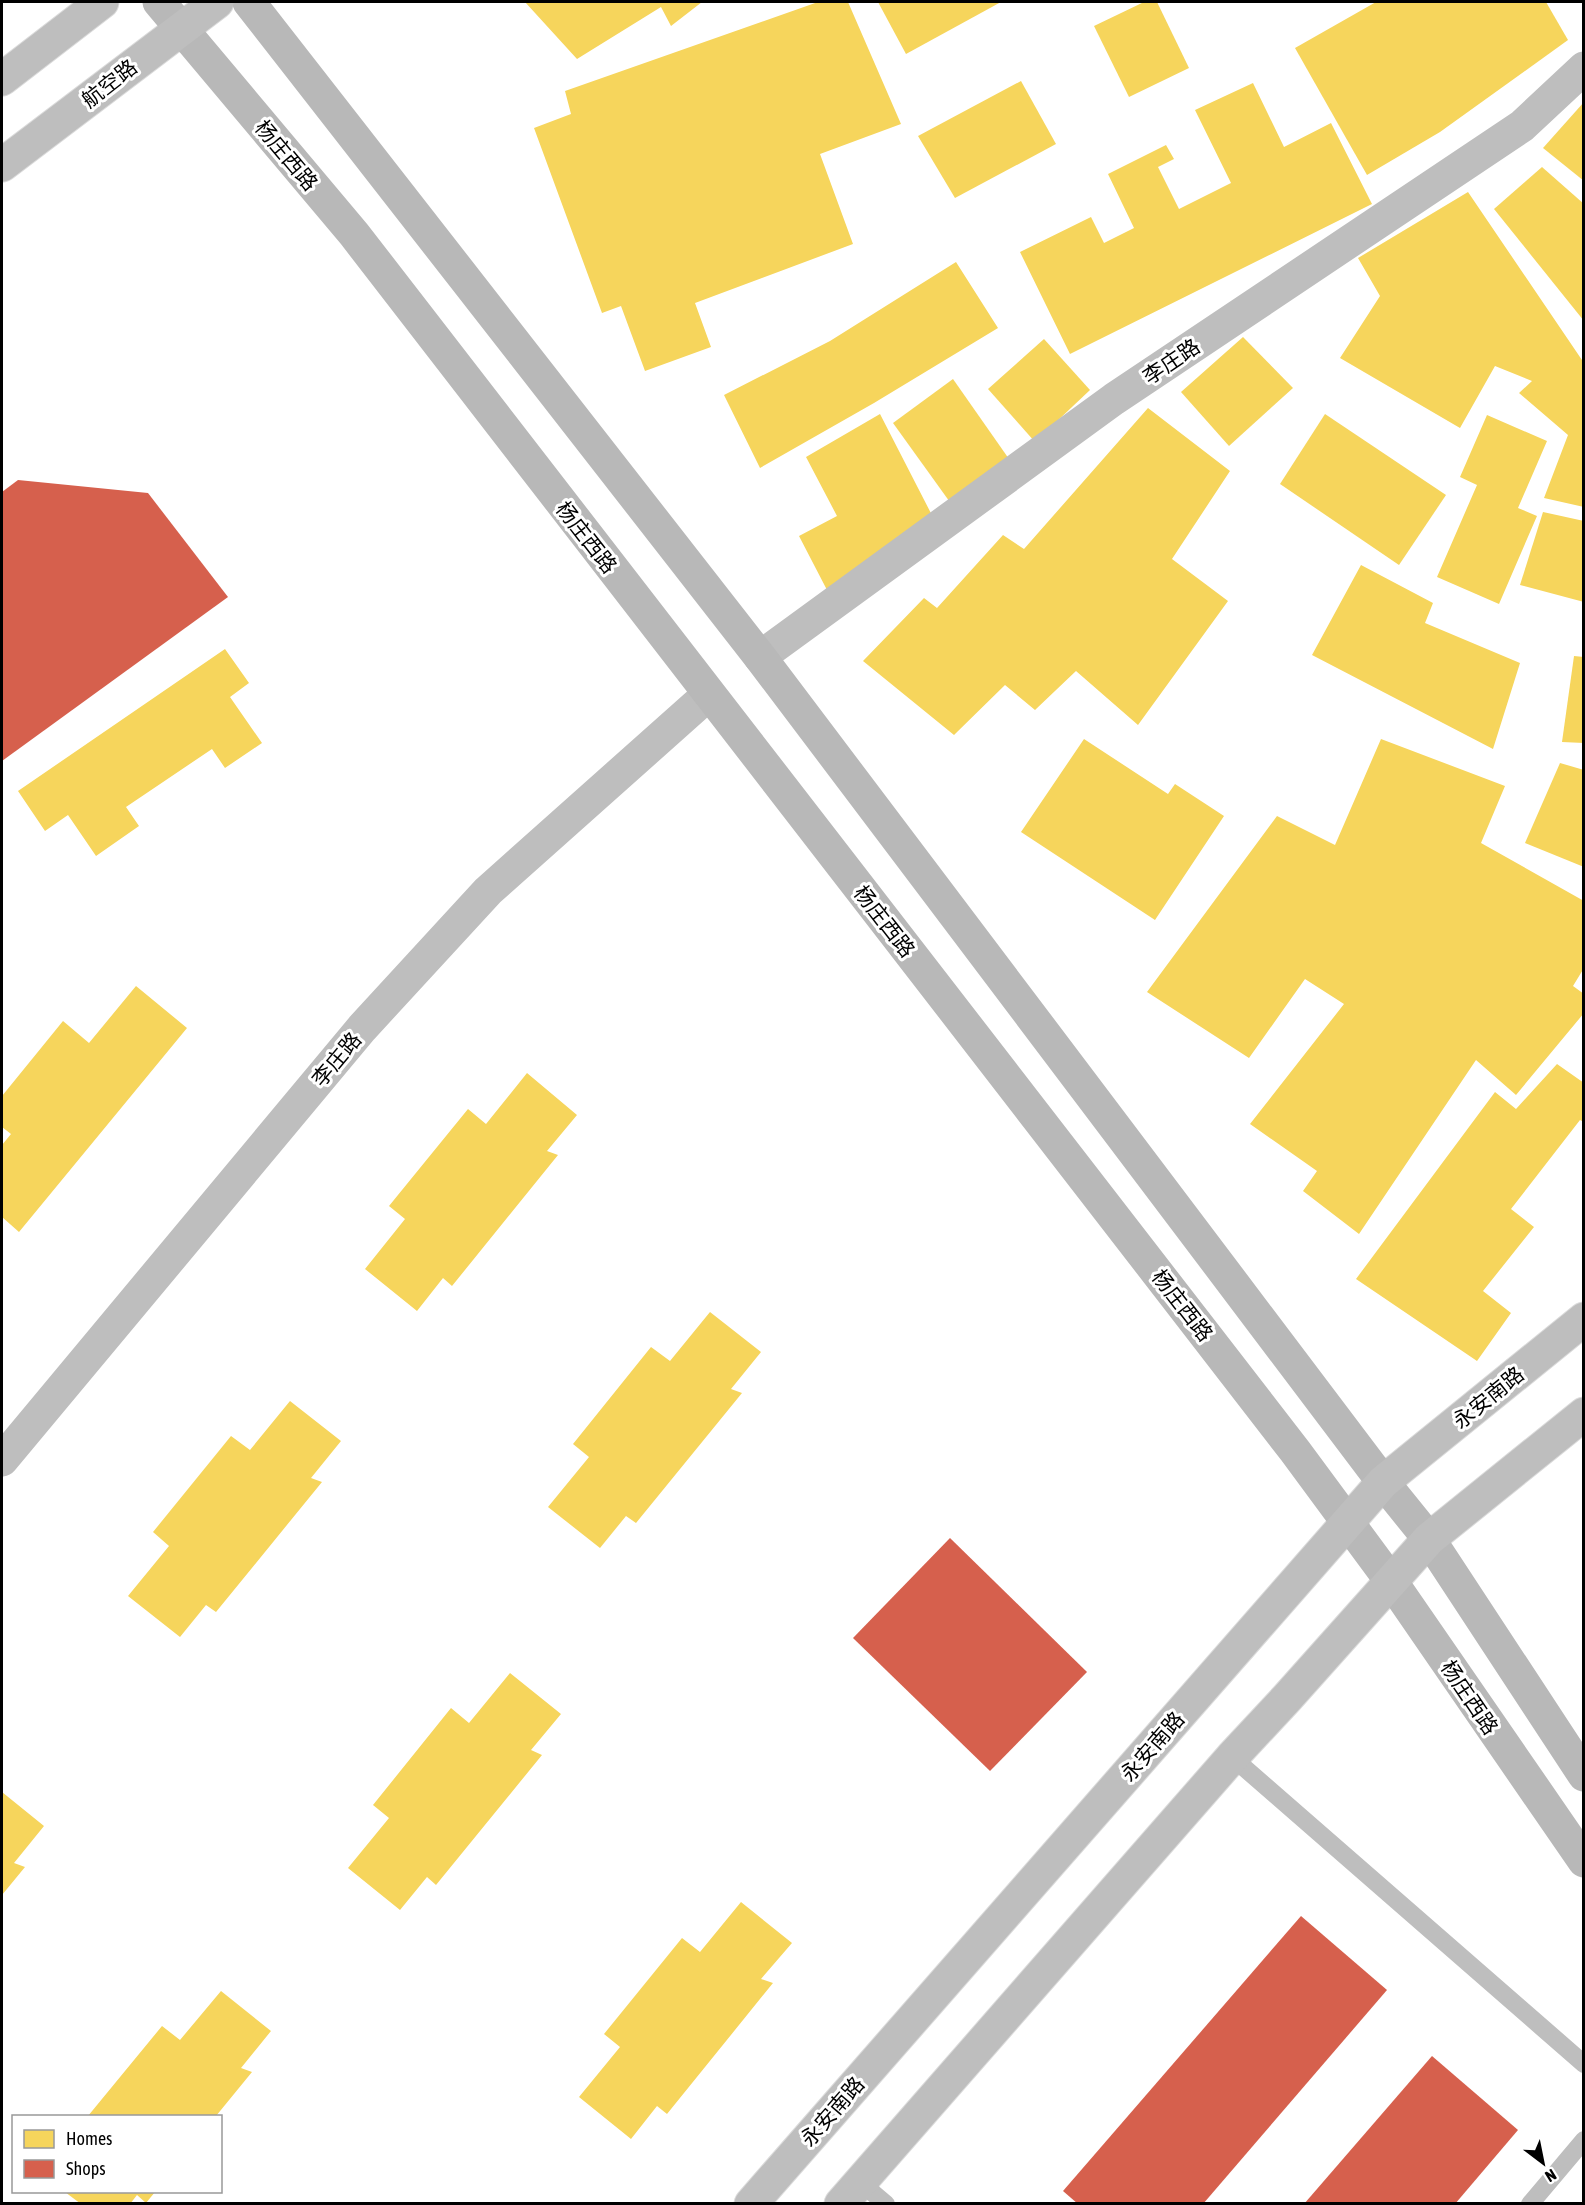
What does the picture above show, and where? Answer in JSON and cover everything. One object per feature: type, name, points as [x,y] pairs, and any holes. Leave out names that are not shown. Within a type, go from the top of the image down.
[{"type":"main road","points":[[2,79],[102,2]]},
{"type":"main road","name":"航空路","points":[[2,165],[217,2]]},
{"type":"main road","name":"李庄路","points":[[760,657],[1114,399],[1522,126],[1584,68]]},
{"type":"main road","name":"李庄路","points":[[2,1460],[362,1029],[488,891],[709,694]]},
{"type":"main road","name":"永安南路","points":[[751,2204],[1383,1482],[1584,1319]]},
{"type":"main road","points":[[851,2193],[1232,1757],[1430,1539],[1584,1414]]},
{"type":"street","name":"杨庄西路","points":[[159,2],[354,234],[1271,1419],[1391,1581],[1584,1861]]},
{"type":"street","points":[[249,2],[760,657],[1383,1482],[1430,1539],[1584,1775]]},
{"type":"lane","points":[[1232,1757],[1584,2064]]},
{"type":"lane","points":[[1530,2204],[1584,2140]]},
{"type":"lane","points":[[851,2193],[886,2204]]},
{"type":"building: Homes","points":[[525,2],[702,2],[671,26],[661,7],[577,59]]},
{"type":"building: Homes","points":[[818,2],[848,2],[901,124],[820,154],[853,244],[695,303],[711,347],[645,371],[621,306],[602,313],[534,128],[571,114],[565,91]]},
{"type":"building: Homes","points":[[878,2],[1001,2],[906,54]]},
{"type":"building: Homes","points":[[1144,2],[1157,2],[1189,68],[1129,97],[1094,26]]},
{"type":"building: Homes","points":[[1376,2],[1546,2],[1568,40],[1440,132],[1367,175],[1295,48]]},
{"type":"building: Homes","points":[[1021,81],[1056,144],[955,198],[918,136]]},
{"type":"building: Homes","points":[[1253,83],[1284,147],[1331,123],[1372,204],[1070,354],[1020,252],[1091,217],[1104,243],[1134,228],[1108,174],[1166,145],[1174,159],[1158,167],[1179,209],[1231,183],[1195,110]]},
{"type":"building: Homes","points":[[1584,102],[1584,181],[1543,148]]},
{"type":"building: Homes","points":[[1542,167],[1584,204],[1584,321],[1494,209]]},
{"type":"building: Homes","points":[[1468,192],[1584,363],[1584,507],[1544,498],[1568,435],[1519,393],[1532,381],[1495,366],[1460,428],[1340,358],[1380,296],[1358,258]]},
{"type":"building: Homes","points":[[956,262],[998,328],[760,468],[724,395],[830,341]]},
{"type":"building: Homes","points":[[1243,337],[1293,388],[1229,446],[1181,392]]},
{"type":"building: Homes","points":[[1044,339],[1090,390],[1035,442],[988,389]]},
{"type":"building: Homes","points":[[953,379],[1009,459],[952,505],[893,423]]},
{"type":"building: Homes","points":[[1148,408],[1230,471],[1172,559],[1228,601],[1138,725],[1076,671],[1035,710],[1005,685],[954,735],[863,661],[924,598],[937,608],[1003,535],[1024,549]]},
{"type":"building: Homes","points":[[880,414],[937,525],[827,590],[799,536],[837,516],[806,457]]},
{"type":"building: Homes","points":[[1325,414],[1446,495],[1399,565],[1280,484]]},
{"type":"building: Homes","points":[[1487,415],[1547,441],[1518,508],[1537,516],[1499,604],[1437,577],[1477,485],[1460,477]]},
{"type":"building: Homes","points":[[1543,512],[1584,521],[1584,602],[1520,585]]},
{"type":"building: Homes","points":[[1361,565],[1433,603],[1425,623],[1520,663],[1493,749],[1312,655]]},
{"type":"building: Homes","points":[[225,649],[249,683],[230,697],[262,743],[225,768],[212,749],[126,807],[139,826],[96,856],[68,815],[45,831],[18,791]]},
{"type":"building: Homes","points":[[1574,656],[1584,657],[1584,743],[1562,742]]},
{"type":"building: Homes","points":[[1084,739],[1168,794],[1175,784],[1224,816],[1155,920],[1021,832]]},
{"type":"building: Homes","points":[[1381,739],[1505,786],[1481,843],[1584,901],[1584,968],[1573,986],[1584,994],[1584,1013],[1516,1095],[1476,1060],[1359,1234],[1303,1191],[1317,1171],[1250,1124],[1344,1004],[1305,979],[1249,1058],[1147,992],[1277,816],[1335,845]]},
{"type":"building: Homes","points":[[1560,763],[1584,770],[1584,867],[1525,843]]},
{"type":"building: Homes","points":[[136,986],[187,1028],[19,1232],[2,1217],[2,1145],[11,1134],[2,1127],[2,1096],[63,1021],[89,1043]]},
{"type":"building: Homes","points":[[1557,1064],[1584,1083],[1584,1122],[1580,1120],[1511,1209],[1534,1227],[1483,1291],[1511,1313],[1477,1361],[1356,1279],[1495,1092],[1516,1109]]},
{"type":"building: Homes","points":[[527,1073],[577,1115],[547,1151],[558,1155],[452,1286],[443,1278],[417,1311],[365,1269],[405,1219],[389,1206],[468,1109],[486,1124]]},
{"type":"building: Homes","points":[[710,1312],[761,1352],[731,1389],[742,1393],[636,1523],[626,1516],[600,1548],[548,1507],[589,1457],[573,1444],[651,1347],[670,1361]]},
{"type":"building: Homes","points":[[290,1401],[341,1441],[311,1478],[322,1482],[216,1612],[206,1605],[180,1637],[128,1596],[169,1546],[153,1532],[231,1436],[250,1450]]},
{"type":"building: Homes","points":[[510,1673],[561,1714],[531,1750],[542,1755],[436,1885],[427,1877],[400,1910],[348,1868],[389,1818],[373,1805],[451,1708],[469,1723]]},
{"type":"building: Homes","points":[[2,1792],[44,1826],[14,1863],[25,1867],[2,1895]]},
{"type":"building: Homes","points":[[741,1902],[792,1943],[761,1979],[773,1983],[667,2114],[657,2106],[631,2139],[579,2097],[620,2047],[604,2034],[682,1938],[700,1952]]},
{"type":"building: Homes","points":[[221,1991],[271,2031],[241,2068],[252,2072],[217,2115],[89,2115],[162,2026],[180,2040]]},
{"type":"building: Homes","points":[[66,2193],[154,2193],[146,2203],[137,2195],[130,2204],[81,2204]]},
{"type":"building: Shops","points":[[18,480],[148,493],[228,597],[2,761],[2,492]]},
{"type":"building: Shops","points":[[950,1538],[1087,1672],[990,1771],[853,1638]]},
{"type":"building: Shops","points":[[1301,1916],[1387,1990],[1203,2204],[1078,2204],[1063,2191]]},
{"type":"building: Shops","points":[[1432,2056],[1518,2130],[1455,2204],[1304,2204]]}]
